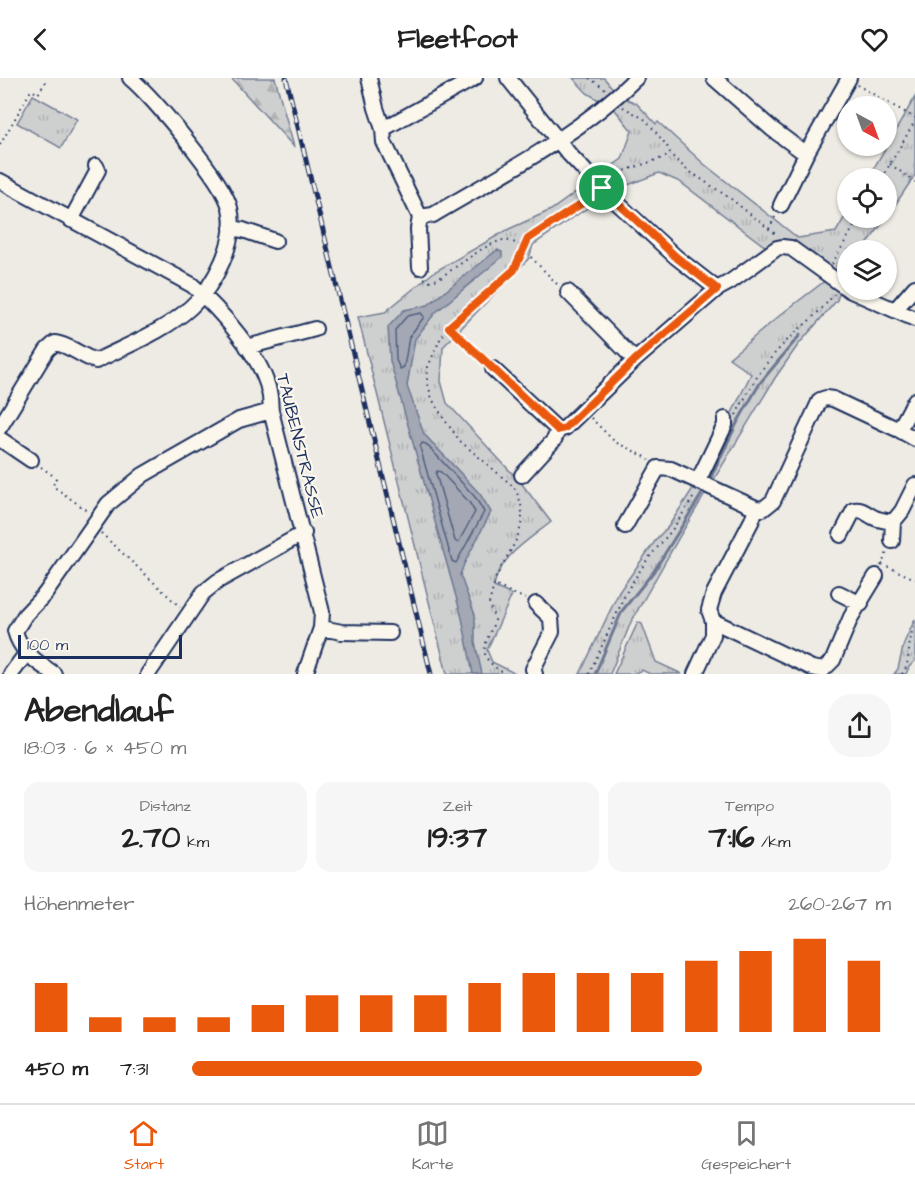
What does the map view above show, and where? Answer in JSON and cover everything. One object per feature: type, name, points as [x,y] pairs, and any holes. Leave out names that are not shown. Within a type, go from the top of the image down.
[{"type":"street","points":[[0,427],[47,350],[55,342],[65,344],[96,361],[175,320],[193,305],[222,264],[231,236],[230,207],[219,186],[191,147],[130,78]]},
{"type":"street","points":[[369,78],[383,129],[384,142],[420,217],[418,229],[420,267]]},
{"type":"street","points":[[383,129],[475,78]]},
{"type":"street","points":[[508,78],[559,141],[602,188],[676,257],[717,289]]},
{"type":"street","points":[[420,217],[433,215],[559,141],[614,100],[636,78]]},
{"type":"street","points":[[714,78],[772,129],[806,154]]},
{"type":"street","points":[[781,205],[806,154],[848,79]]},
{"type":"street","points":[[71,220],[98,170],[96,166]]},
{"type":"street","name":"TAUBENSTRASSE","points":[[0,181],[192,285],[248,347],[262,372],[269,391],[271,411],[319,592],[322,612],[321,628],[305,674]]},
{"type":"street","points":[[231,228],[275,241]]},
{"type":"street","points":[[558,430],[565,428],[635,360],[717,289],[777,248],[791,248],[837,281]]},
{"type":"street","points":[[895,310],[915,287]]},
{"type":"street","points":[[567,292],[635,360]]},
{"type":"street","points":[[873,300],[915,319]]},
{"type":"street","points":[[248,347],[315,329]]},
{"type":"street","points":[[493,369],[558,430]]},
{"type":"street","points":[[625,526],[658,468],[671,469],[756,508],[763,509],[773,501],[820,400],[826,398],[833,399],[915,439]]},
{"type":"street","points":[[899,430],[915,400]]},
{"type":"street","points":[[54,674],[26,654],[18,642],[15,631],[25,615],[45,594],[108,504],[143,475],[239,420],[271,411]]},
{"type":"street","points":[[698,481],[725,425],[725,419]]},
{"type":"street","points":[[522,475],[554,440],[558,430]]},
{"type":"street","points":[[0,439],[31,460]]},
{"type":"street","points":[[892,541],[893,522],[902,511],[915,484]]},
{"type":"street","points":[[695,674],[713,635],[713,621],[709,610],[714,593],[756,508]]},
{"type":"street","points":[[842,535],[854,510],[859,509],[874,518],[893,522]]},
{"type":"street","points":[[148,674],[203,593],[218,581],[303,533]]},
{"type":"street","points":[[713,621],[823,672],[833,660],[851,617],[861,604],[879,570]]},
{"type":"street","points":[[839,593],[861,604]]},
{"type":"street","points":[[535,674],[533,669],[552,632],[551,618],[536,604]]},
{"type":"street","points":[[321,628],[342,632],[390,633]]},
{"type":"street","points":[[11,674],[26,654]]},
{"type":"path","points":[[0,145],[30,92],[32,90],[38,94],[48,78]]},
{"type":"path","points":[[590,78],[606,89],[614,100],[646,120],[667,146],[671,155],[686,169],[768,228],[781,205]]},
{"type":"path","points":[[848,79],[915,119],[888,168]]},
{"type":"path","points":[[505,674],[490,664],[484,650],[495,620],[489,604],[494,580],[523,523],[523,507],[514,487],[460,441],[432,399],[427,381],[428,367],[441,337],[449,327],[514,270],[528,239],[596,194],[621,172],[671,155]]},
{"type":"path","points":[[890,164],[915,182]]},
{"type":"path","points":[[825,272],[853,228]]},
{"type":"path","points":[[420,267],[423,278],[429,281],[438,279],[483,249],[501,240],[511,241],[524,247],[527,254],[567,292]]},
{"type":"path","points":[[449,327],[493,369]]},
{"type":"path","points":[[583,410],[615,442],[644,456],[658,468]]},
{"type":"path","points":[[31,460],[55,477],[52,485],[95,521],[188,614]]},
{"type":"path","points":[[892,541],[879,570],[915,579]]},
{"type":"path","points":[[494,585],[536,604]]},
{"type":"path","points":[[902,674],[906,669],[910,634],[915,625]]},
{"type":"green space","points":[[231,78],[275,78],[294,147]]},
{"type":"green space","points":[[573,78],[604,78],[615,91],[602,102],[587,93]]},
{"type":"green space","points":[[33,95],[77,119],[61,148],[17,123]]},
{"type":"green space","points":[[622,97],[636,103],[656,124],[658,122],[704,164],[798,238],[836,232],[838,228],[879,228],[870,240],[837,240],[837,300],[798,345],[775,378],[631,622],[610,674],[580,674],[619,592],[658,537],[668,527],[701,476],[751,374],[729,358],[826,280],[789,253],[763,245],[680,182],[659,173],[612,191],[533,245],[529,258],[443,347],[441,381],[447,403],[522,484],[551,522],[508,558],[497,576],[494,587],[512,595],[487,650],[492,662],[516,674],[447,674],[358,317],[385,312],[434,272],[509,229],[551,210],[622,159],[632,131],[612,106]]},
{"type":"green space","points":[[915,97],[915,175],[897,202],[897,168],[874,168],[881,156],[897,156],[897,128]]},
{"type":"green space","points":[[915,619],[915,661],[906,674],[894,674],[898,669],[904,643]]},
{"type":"green space","points":[[638,622],[642,624],[656,662],[682,674],[650,674],[642,670],[633,674],[614,674]]},
{"type":"water","points":[[497,250],[502,252],[502,257],[435,313],[415,339],[407,386],[424,434],[480,494],[491,512],[460,575],[475,615],[475,642],[482,674],[473,674],[462,618],[390,361],[388,327],[404,310],[428,305]]},
{"type":"waterway","points":[[709,481],[737,423],[760,383],[800,335]]},
{"type":"waterway","points":[[595,674],[622,611],[654,571],[705,489]]},
{"type":"railway","points":[[286,78],[431,674]]},
{"type":"route","points":[[602,188],[676,257],[717,289],[635,360],[565,428],[558,430],[449,327],[514,270],[528,239],[602,188]]}]
